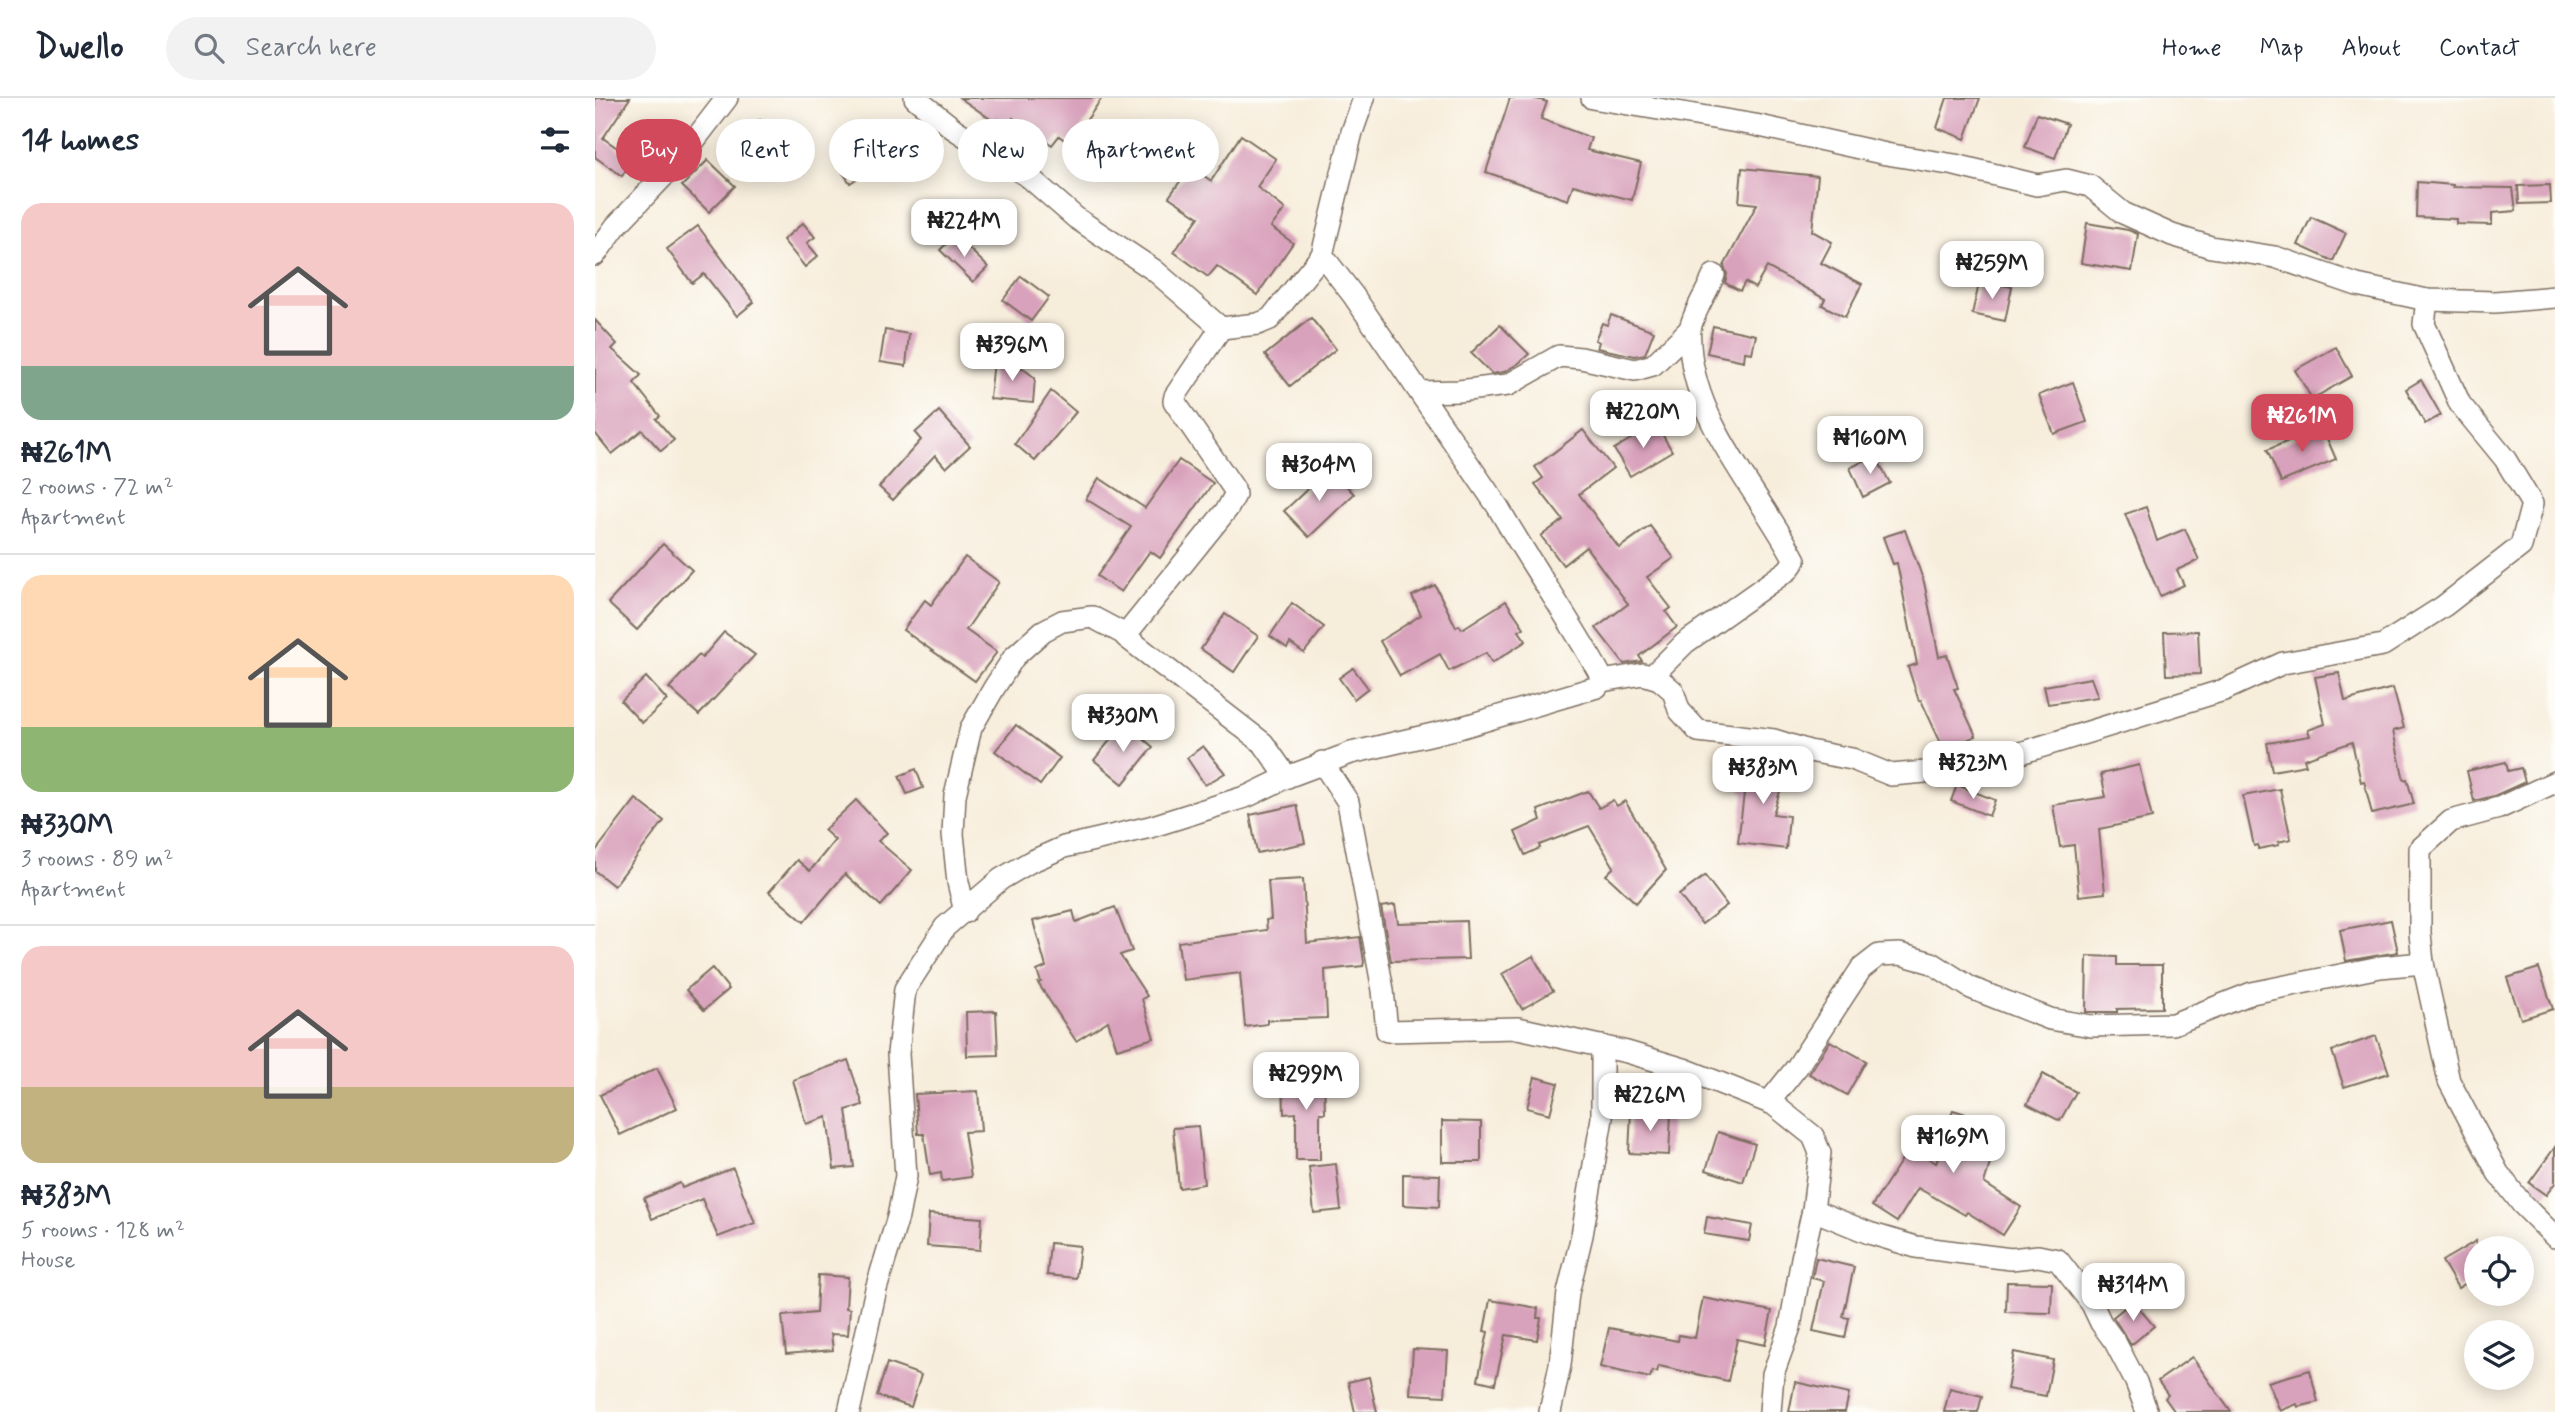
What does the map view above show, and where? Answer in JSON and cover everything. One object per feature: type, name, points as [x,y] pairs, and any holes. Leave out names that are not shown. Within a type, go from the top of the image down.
[{"type":"street","points":[[915,98],[954,129],[1030,178],[1076,218],[1154,270],[1221,328],[1258,324],[1269,319],[1322,255],[1352,132],[1364,98]]},
{"type":"street","points":[[1592,98],[1755,125],[1886,154],[1955,165],[2037,185],[2066,180],[2090,187],[2123,213],[2172,235],[2211,247],[2275,257],[2357,285],[2427,300],[2495,302],[2555,297]]},
{"type":"street","points":[[595,256],[616,226],[680,159],[723,99]]},
{"type":"street","points":[[1322,255],[1353,295],[1498,507],[1573,626],[1602,681]]},
{"type":"street","points":[[1420,392],[1508,385],[1559,356],[1636,370],[1653,365],[1689,330],[1714,275]]},
{"type":"street","points":[[849,1412],[876,1289],[898,1217],[906,1176],[898,1054],[905,989],[945,927],[1001,879],[1063,847],[1150,827],[1248,796],[1322,762],[1459,728],[1597,687],[1602,681],[1643,674],[1659,678],[1673,691],[1679,710],[1698,731],[1774,740],[1852,760],[1891,775],[1972,768],[2224,690],[2283,663],[2383,645],[2444,606],[2521,546],[2532,504],[2505,459],[2460,404],[2424,324],[2427,300]]},
{"type":"street","points":[[1126,635],[1228,508],[1235,495],[1234,489],[1174,401],[1221,328]]},
{"type":"street","points":[[1652,676],[1685,643],[1788,570],[1795,560],[1709,414],[1692,365],[1689,330]]},
{"type":"street","points":[[965,912],[958,881],[953,834],[955,795],[971,728],[1014,657],[1044,631],[1062,621],[1092,617],[1126,635],[1128,640],[1263,743],[1287,777]]},
{"type":"street","points":[[1322,762],[1348,802],[1383,990],[1387,1031],[1518,1028],[1602,1046],[1684,1069],[1769,1102],[1812,1136],[1820,1153],[1813,1210],[1790,1327],[1773,1374],[1770,1412]]},
{"type":"street","points":[[2555,782],[2499,807],[2451,821],[2420,849],[2420,933],[2423,963],[2449,1081],[2498,1173],[2522,1204],[2555,1237]]},
{"type":"street","points":[[1769,1102],[1797,1067],[1861,969],[1879,955],[1900,954],[1932,963],[1971,988],[2050,1018],[2091,1026],[2173,1024],[2252,993],[2381,967],[2423,963]]},
{"type":"street","points":[[1550,1412],[1560,1365],[1568,1293],[1602,1118],[1602,1046]]},
{"type":"street","points":[[1813,1210],[1869,1233],[1916,1247],[2011,1259],[2038,1256],[2058,1260],[2092,1304],[2101,1324],[2115,1342],[2136,1382],[2147,1412]]},
{"type":"building","points":[[595,98],[630,98],[603,138],[616,147],[616,172],[595,157]]},
{"type":"building","points":[[960,98],[1102,98],[1087,119],[1062,119],[1062,138],[1059,136],[1052,145],[1048,142],[1048,119],[991,119]]},
{"type":"building","points":[[1510,98],[1533,98],[1547,102],[1541,119],[1591,138],[1587,150],[1641,163],[1632,200],[1573,185],[1568,200],[1486,172]]},
{"type":"building","points":[[1947,98],[1980,98],[1965,139],[1937,128]]},
{"type":"building","points":[[2037,114],[2067,124],[2055,158],[2025,147]]},
{"type":"building","points":[[1241,135],[1276,159],[1257,187],[1285,209],[1271,227],[1293,243],[1257,295],[1217,266],[1208,277],[1174,252],[1199,217],[1169,197],[1180,182],[1219,182],[1219,169]]},
{"type":"building","points":[[708,160],[716,168],[716,182],[731,182],[735,186],[709,212],[682,186],[686,182],[702,182],[702,166]]},
{"type":"building","points":[[1742,168],[1818,176],[1812,231],[1832,242],[1821,263],[1862,284],[1845,317],[1822,305],[1825,299],[1767,267],[1755,288],[1745,282],[1740,291],[1725,283],[1727,274],[1724,266],[1757,204],[1739,202]]},
{"type":"building","points":[[2417,182],[2453,187],[2513,188],[2516,211],[2492,213],[2492,225],[2456,224],[2456,219],[2416,217]]},
{"type":"building","points":[[2550,185],[2551,203],[2519,204],[2518,186]]},
{"type":"building","points":[[2311,217],[2346,233],[2333,261],[2298,245]]},
{"type":"building","points":[[803,223],[815,237],[807,243],[818,256],[805,267],[783,240]]},
{"type":"building","points":[[2087,223],[2138,234],[2132,271],[2081,263]]},
{"type":"building","points":[[698,226],[754,302],[737,316],[704,274],[692,283],[667,249]]},
{"type":"building","points":[[955,235],[988,267],[973,282],[940,250]]},
{"type":"building","points":[[1021,276],[1049,297],[1031,321],[1003,300]]},
{"type":"building","points":[[1980,280],[2012,287],[2005,321],[1972,314]]},
{"type":"building","points":[[1611,315],[1654,331],[1645,354],[1635,356],[1597,348],[1599,342],[1595,340],[1602,323],[1607,325]]},
{"type":"building","points":[[1311,318],[1336,349],[1290,386],[1265,355]]},
{"type":"building","points":[[595,320],[617,344],[612,349],[641,375],[634,383],[660,416],[656,419],[674,440],[661,451],[642,430],[612,454],[595,433]]},
{"type":"building","points":[[1500,325],[1529,354],[1504,372],[1492,374],[1471,353]]},
{"type":"building","points":[[1713,326],[1756,335],[1752,353],[1745,352],[1744,361],[1707,353]]},
{"type":"building","points":[[885,330],[909,334],[906,366],[880,362]]},
{"type":"building","points":[[2336,347],[2352,376],[2312,399],[2295,370]]},
{"type":"building","points":[[994,361],[1016,363],[1035,378],[1033,403],[990,399]]},
{"type":"building","points":[[2421,380],[2441,415],[2425,424],[2406,389]]},
{"type":"building","points":[[2073,382],[2087,422],[2054,434],[2039,395]]},
{"type":"building","points":[[1051,391],[1076,412],[1035,461],[1015,444]]},
{"type":"building","points":[[939,411],[970,446],[946,468],[935,455],[893,500],[879,487],[921,440],[915,433]]},
{"type":"building","points":[[1656,424],[1672,451],[1630,476],[1614,449]]},
{"type":"building","points":[[2322,427],[2336,459],[2281,482],[2267,450]]},
{"type":"building","points":[[1583,430],[1613,468],[1579,494],[1619,548],[1650,526],[1674,558],[1647,577],[1671,608],[1666,612],[1677,627],[1639,656],[1642,661],[1624,664],[1596,628],[1628,604],[1586,547],[1563,565],[1541,536],[1563,520],[1535,484],[1543,478],[1535,467]]},
{"type":"building","points":[[1875,455],[1890,483],[1863,497],[1850,468]]},
{"type":"building","points":[[1179,460],[1213,483],[1160,558],[1150,551],[1121,592],[1097,576],[1131,527],[1086,499],[1099,478],[1145,508]]},
{"type":"building","points":[[1330,468],[1354,494],[1309,537],[1284,511]]},
{"type":"building","points":[[2146,507],[2157,541],[2185,529],[2199,560],[2177,570],[2184,585],[2160,596],[2125,514]]},
{"type":"building","points":[[1905,530],[1924,582],[1939,657],[1947,655],[1958,688],[1954,689],[1976,736],[1944,750],[1921,700],[1919,701],[1908,667],[1917,664],[1897,563],[1893,564],[1883,537]]},
{"type":"building","points":[[663,544],[692,570],[637,630],[608,603]]},
{"type":"building","points":[[965,557],[999,582],[966,630],[997,652],[975,681],[903,630],[925,600],[931,605]]},
{"type":"building","points":[[1435,585],[1456,627],[1459,625],[1462,629],[1506,601],[1524,628],[1519,631],[1526,641],[1492,663],[1486,653],[1449,671],[1440,654],[1400,676],[1380,641],[1421,615],[1412,596]]},
{"type":"building","points":[[1292,603],[1324,627],[1304,653],[1290,643],[1287,648],[1270,636]]},
{"type":"building","points":[[1225,614],[1258,636],[1234,672],[1201,649]]},
{"type":"building","points":[[2198,631],[2200,674],[2166,675],[2164,632]]},
{"type":"building","points":[[724,632],[755,655],[699,715],[669,688],[699,655],[702,658]]},
{"type":"building","points":[[1353,668],[1368,688],[1354,699],[1339,678]]},
{"type":"building","points":[[2339,673],[2345,701],[2393,688],[2404,728],[2393,731],[2404,780],[2407,779],[2414,804],[2372,814],[2352,742],[2304,759],[2306,765],[2272,771],[2267,743],[2310,736],[2308,730],[2325,724],[2315,677]]},
{"type":"building","points":[[646,677],[667,700],[642,723],[621,701]]},
{"type":"building","points":[[2091,678],[2098,697],[2048,704],[2044,686]]},
{"type":"building","points":[[1124,723],[1153,747],[1123,784],[1094,760]]},
{"type":"building","points":[[1016,725],[1060,758],[1040,785],[995,751]]},
{"type":"building","points":[[1203,746],[1225,773],[1205,785],[1187,758]]},
{"type":"building","points":[[1750,757],[1787,769],[1773,814],[1789,816],[1786,849],[1738,843],[1744,793],[1740,792]]},
{"type":"building","points":[[2506,762],[2508,771],[2521,768],[2525,782],[2494,796],[2474,801],[2467,771]]},
{"type":"building","points":[[2139,765],[2152,818],[2099,829],[2105,893],[2079,896],[2074,845],[2060,847],[2053,805],[2106,797],[2101,774]]},
{"type":"building","points":[[916,769],[923,788],[907,794],[899,776]]},
{"type":"building","points":[[1957,785],[1995,800],[1989,816],[1951,801]]},
{"type":"building","points":[[2280,789],[2291,839],[2278,842],[2279,845],[2258,849],[2258,845],[2254,846],[2243,796]]},
{"type":"building","points":[[1588,791],[1599,808],[1613,800],[1617,806],[1625,801],[1666,870],[1636,903],[1606,875],[1614,867],[1589,826],[1539,845],[1540,848],[1525,855],[1515,832],[1541,820],[1538,810]]},
{"type":"building","points":[[636,799],[664,821],[614,886],[595,871],[595,852]]},
{"type":"building","points":[[856,800],[887,833],[878,841],[912,870],[881,906],[845,874],[804,922],[769,892],[797,860],[810,871],[835,840],[824,830]]},
{"type":"building","points":[[1297,805],[1305,843],[1257,853],[1250,815]]},
{"type":"building","points":[[1705,876],[1727,905],[1702,924],[1679,895]]},
{"type":"building","points":[[1303,879],[1307,943],[1360,937],[1363,966],[1325,970],[1327,1018],[1267,1020],[1267,1024],[1245,1027],[1240,973],[1183,980],[1178,942],[1267,930],[1266,920],[1271,919],[1268,881]]},
{"type":"building","points":[[1395,905],[1398,923],[1466,921],[1468,959],[1391,961],[1381,907]]},
{"type":"building","points":[[1115,907],[1132,951],[1120,955],[1147,996],[1142,999],[1154,1038],[1117,1049],[1108,1021],[1076,1041],[1038,983],[1041,982],[1037,971],[1046,967],[1033,921],[1073,911],[1076,922]]},
{"type":"building","points":[[2391,920],[2398,952],[2346,961],[2340,930]]},
{"type":"building","points":[[1533,956],[1553,991],[1522,1009],[1502,974]]},
{"type":"building","points":[[2087,956],[2117,957],[2117,965],[2162,965],[2162,1008],[2086,1012]]},
{"type":"building","points":[[712,968],[729,989],[704,1010],[686,990]]},
{"type":"building","points":[[2539,968],[2553,1009],[2521,1019],[2507,978]]},
{"type":"building","points":[[996,1011],[998,1055],[967,1056],[966,1012]]},
{"type":"building","points":[[2376,1036],[2389,1073],[2344,1087],[2332,1051]]},
{"type":"building","points":[[1830,1041],[1866,1061],[1847,1095],[1809,1074]]},
{"type":"building","points":[[848,1060],[863,1105],[846,1110],[854,1167],[834,1169],[827,1117],[806,1124],[793,1080]]},
{"type":"building","points":[[657,1068],[677,1108],[620,1135],[600,1095]]},
{"type":"building","points":[[2043,1074],[2076,1092],[2060,1121],[2027,1104]]},
{"type":"building","points":[[1324,1075],[1325,1113],[1320,1113],[1320,1160],[1296,1160],[1296,1113],[1284,1114],[1283,1076]]},
{"type":"building","points":[[1535,1077],[1558,1083],[1550,1114],[1527,1108]]},
{"type":"building","points":[[978,1091],[981,1131],[964,1132],[971,1177],[942,1181],[941,1173],[930,1175],[924,1134],[918,1134],[915,1094]]},
{"type":"building","points":[[1953,1110],[2002,1125],[1984,1183],[2021,1207],[2003,1235],[1967,1212],[1965,1215],[1918,1188],[1897,1222],[1872,1206],[1910,1147],[1936,1163]]},
{"type":"building","points":[[1631,1111],[1671,1113],[1669,1155],[1629,1153]]},
{"type":"building","points":[[1442,1121],[1481,1122],[1481,1162],[1442,1162]]},
{"type":"building","points":[[1198,1126],[1204,1184],[1179,1188],[1173,1128]]},
{"type":"building","points":[[1718,1132],[1755,1144],[1743,1182],[1706,1170]]},
{"type":"building","points":[[2555,1147],[2555,1183],[2546,1195],[2529,1183]]},
{"type":"building","points":[[1336,1164],[1341,1210],[1314,1213],[1309,1167]]},
{"type":"building","points":[[733,1168],[755,1223],[718,1237],[702,1199],[652,1219],[644,1198],[680,1183],[682,1188]]},
{"type":"building","points":[[1403,1174],[1440,1175],[1439,1207],[1403,1205]]},
{"type":"building","points":[[929,1214],[982,1218],[980,1250],[927,1246]]},
{"type":"building","points":[[1707,1217],[1752,1225],[1749,1241],[1704,1234]]},
{"type":"building","points":[[1050,1243],[1080,1246],[1076,1278],[1047,1275]]},
{"type":"building","points":[[2464,1248],[2464,1284],[2458,1288],[2442,1261]]},
{"type":"building","points":[[1816,1258],[1854,1267],[1843,1317],[1849,1318],[1845,1338],[1813,1331],[1824,1281],[1812,1278]]},
{"type":"building","points":[[818,1275],[848,1277],[848,1335],[831,1334],[833,1350],[786,1354],[782,1316],[816,1313]]},
{"type":"building","points":[[2007,1282],[2052,1283],[2051,1313],[2006,1312]]},
{"type":"building","points":[[1703,1298],[1772,1311],[1765,1345],[1737,1339],[1728,1381],[1659,1366],[1657,1372],[1652,1371],[1650,1378],[1600,1367],[1609,1328],[1678,1341],[1679,1335],[1695,1338]]},
{"type":"building","points":[[1490,1300],[1538,1308],[1537,1318],[1541,1318],[1537,1340],[1506,1335],[1495,1384],[1478,1380],[1488,1332],[1484,1331]]},
{"type":"building","points":[[2133,1301],[2154,1326],[2131,1345],[2113,1317]]},
{"type":"building","points":[[1413,1349],[1448,1351],[1445,1396],[1410,1394]]},
{"type":"building","points":[[2014,1352],[2053,1360],[2046,1396],[2007,1389]]},
{"type":"building","points":[[2192,1357],[2231,1412],[2175,1412],[2165,1398],[2168,1395],[2158,1381]]},
{"type":"building","points":[[887,1363],[921,1375],[911,1407],[877,1396]]},
{"type":"building","points":[[2310,1370],[2318,1402],[2298,1407],[2297,1404],[2280,1411],[2268,1382]]},
{"type":"building","points":[[1369,1377],[1377,1412],[1355,1412],[1348,1382]]},
{"type":"building","points":[[1795,1382],[1849,1394],[1845,1412],[1789,1412]]},
{"type":"building","points":[[1950,1388],[1982,1396],[1978,1412],[1944,1412]]}]
